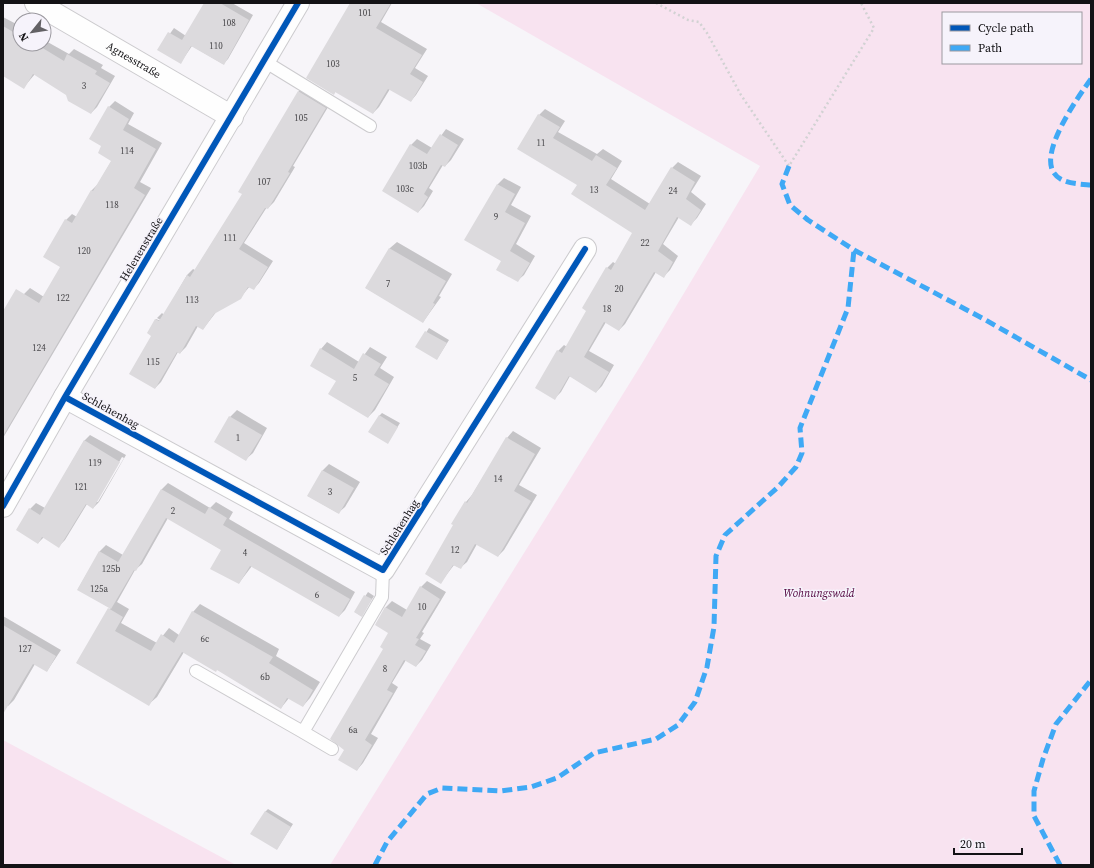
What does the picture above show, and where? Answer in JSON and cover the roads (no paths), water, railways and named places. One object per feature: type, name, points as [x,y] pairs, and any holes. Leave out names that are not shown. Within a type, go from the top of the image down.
[{"type":"street","name":"Agnesstraße","points":[[36,3],[232,117]]},
{"type":"street","name":"Helenenstraße","points":[[3,506],[65,397],[232,117],[298,3]]},
{"type":"street","name":"Schlehenhag","points":[[65,397],[383,570],[585,249]]},
{"type":"lane","points":[[264,61],[370,126]]},
{"type":"lane","name":"Schlehenhag","points":[[303,732],[382,597],[383,570]]},
{"type":"lane","points":[[196,671],[332,749]]},
{"type":"park label","name":"Wohnungswald","points":[[819,593]]}]
